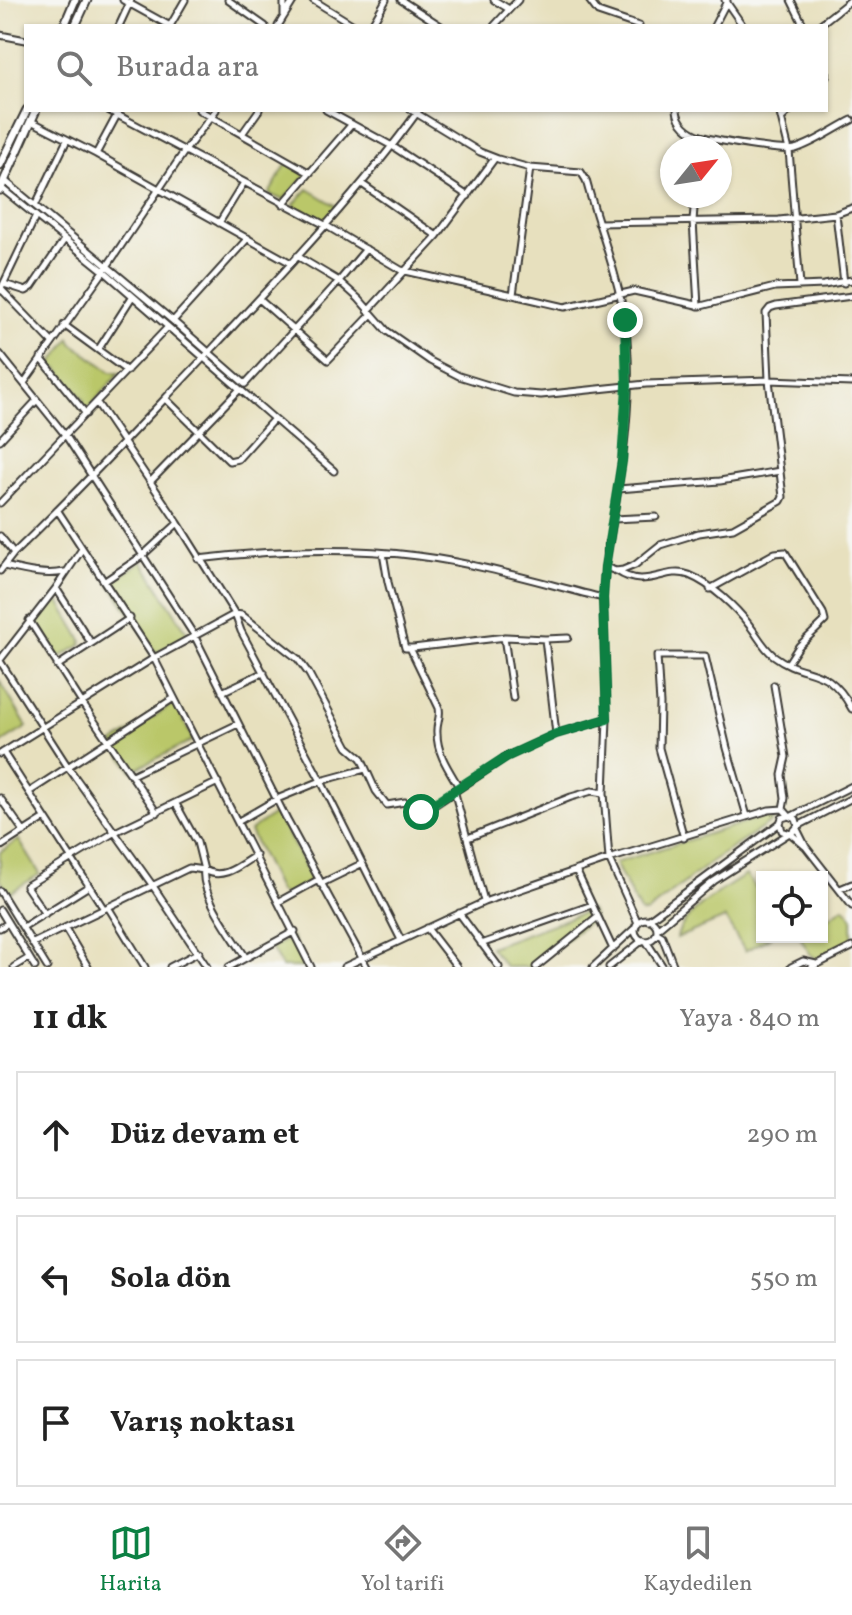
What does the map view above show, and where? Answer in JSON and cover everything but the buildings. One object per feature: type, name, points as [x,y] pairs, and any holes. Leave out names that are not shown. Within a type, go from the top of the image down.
[{"type":"highway","points":[[65,24],[75,0]]},
{"type":"highway","points":[[76,24],[87,0]]},
{"type":"highway","points":[[0,165],[26,112]]},
{"type":"highway","points":[[1,186],[35,112]]},
{"type":"street","points":[[171,24],[185,0]]},
{"type":"street","points":[[228,0],[262,24]]},
{"type":"street","points":[[284,0],[284,17]]},
{"type":"street","points":[[279,24],[294,0]]},
{"type":"street","points":[[313,0],[352,24]]},
{"type":"street","points":[[372,24],[386,0]]},
{"type":"street","points":[[401,0],[438,24]]},
{"type":"street","points":[[494,0],[509,9]]},
{"type":"street","points":[[496,24],[518,0]]},
{"type":"street","points":[[589,0],[598,12],[633,24]]},
{"type":"street","points":[[791,0],[803,24]]},
{"type":"street","points":[[821,24],[851,0]]},
{"type":"street","points":[[120,24],[128,1],[167,24]]},
{"type":"street","points":[[715,24],[726,1]]},
{"type":"street","points":[[726,1],[742,24]]},
{"type":"street","points":[[0,35],[24,40]]},
{"type":"street","points":[[112,112],[405,271],[565,307],[619,293],[645,292],[698,306],[775,287],[852,280]]},
{"type":"street","points":[[202,112],[310,173]]},
{"type":"street","points":[[24,383],[158,188],[215,112]]},
{"type":"street","points":[[242,134],[258,112]]},
{"type":"street","points":[[330,112],[392,146],[468,196]]},
{"type":"street","points":[[2,569],[259,299],[362,184],[414,112]]},
{"type":"street","points":[[417,112],[471,147],[495,158],[530,168],[581,172],[619,293],[627,344],[627,386],[618,489],[603,598],[607,719],[604,793],[609,859],[638,924],[636,933],[663,967]]},
{"type":"street","points":[[677,112],[677,117],[686,128],[701,136]]},
{"type":"street","points":[[780,112],[789,150],[800,285]]},
{"type":"street","points":[[782,118],[788,112]]},
{"type":"street","points":[[96,154],[117,115]]},
{"type":"street","points":[[732,141],[789,150],[852,120]]},
{"type":"street","points":[[31,121],[291,263]]},
{"type":"street","points":[[283,204],[352,124]]},
{"type":"street","points":[[35,206],[67,140]]},
{"type":"street","points":[[259,299],[328,360],[437,236],[495,158]]},
{"type":"street","points":[[513,295],[530,168]]},
{"type":"street","points":[[219,223],[243,184]]},
{"type":"street","points":[[362,184],[437,236]]},
{"type":"street","points":[[1,186],[35,206],[167,328],[334,471]]},
{"type":"street","points":[[1,186],[64,240],[173,321],[245,384],[366,249]]},
{"type":"street","points":[[694,208],[698,306]]},
{"type":"street","points":[[598,223],[794,218],[836,214],[852,208]]},
{"type":"street","points":[[836,214],[844,283]]},
{"type":"street","points":[[2,288],[36,216]]},
{"type":"street","points":[[173,321],[248,238]]},
{"type":"street","points":[[2,288],[26,291],[32,287],[64,240]]},
{"type":"street","points":[[297,256],[339,281],[387,331],[443,368],[514,393],[541,395],[627,386],[769,380],[852,383]]},
{"type":"street","points":[[2,288],[52,342]]},
{"type":"street","points":[[616,571],[635,565],[660,545],[699,533],[733,528],[781,501],[766,345],[767,310],[852,296]]},
{"type":"street","points":[[98,350],[133,297]]},
{"type":"street","points":[[64,325],[127,371]]},
{"type":"street","points":[[0,503],[167,328]]},
{"type":"street","points":[[0,354],[66,436],[194,635],[319,882],[367,967]]},
{"type":"street","points":[[41,358],[86,414]]},
{"type":"street","points":[[151,482],[239,390]]},
{"type":"street","points":[[166,399],[229,461],[238,459],[273,420]]},
{"type":"street","points":[[0,440],[37,400]]},
{"type":"street","points":[[97,403],[235,614],[401,940]]},
{"type":"street","points":[[0,426],[6,434]]},
{"type":"street","points":[[618,489],[720,481],[780,471]]},
{"type":"street","points":[[58,511],[154,658],[311,967]]},
{"type":"street","points":[[613,519],[656,517]]},
{"type":"street","points":[[105,581],[142,556],[178,523]]},
{"type":"street","points":[[0,536],[14,553]]},
{"type":"street","points":[[82,549],[0,660],[41,727],[207,967]]},
{"type":"street","points":[[198,559],[260,552],[418,556],[486,568],[603,598]]},
{"type":"street","points":[[710,589],[775,553],[785,552],[825,621],[799,646],[788,663]]},
{"type":"street","points":[[383,553],[390,594],[405,648],[504,637],[568,638]]},
{"type":"street","points":[[605,567],[634,579],[674,573],[688,575],[740,613],[769,651],[788,663],[825,676],[845,696],[852,709]]},
{"type":"street","points":[[2,569],[54,574],[66,572]]},
{"type":"street","points":[[56,588],[91,643]]},
{"type":"street","points":[[145,967],[2,753],[194,635],[235,614],[242,615],[298,659],[348,747],[361,758],[376,791],[387,805],[405,802],[415,811],[424,812],[506,757],[556,734],[607,719]]},
{"type":"street","points":[[57,666],[130,618]]},
{"type":"street","points":[[29,620],[157,813]]},
{"type":"street","points":[[504,637],[513,698]]},
{"type":"street","points":[[545,639],[556,734]]},
{"type":"street","points":[[413,648],[411,650],[439,708],[441,718],[436,730],[442,758],[457,789],[484,902]]},
{"type":"street","points":[[684,838],[659,748],[657,656],[705,656],[747,816]]},
{"type":"street","points":[[222,692],[264,672]]},
{"type":"street","points":[[774,685],[786,757],[782,775],[783,809]]},
{"type":"street","points":[[29,792],[174,698]]},
{"type":"street","points":[[132,775],[238,724]]},
{"type":"street","points":[[239,821],[277,799],[321,781],[365,769]]},
{"type":"street","points":[[45,914],[26,886],[115,832],[218,782]]},
{"type":"street","points":[[593,967],[638,924],[648,920],[780,823],[782,818],[852,786]]},
{"type":"street","points":[[468,838],[571,797],[592,791],[604,793]]},
{"type":"street","points":[[0,798],[24,832]]},
{"type":"street","points":[[609,967],[644,941],[653,939],[657,931],[714,881],[797,828],[852,798]]},
{"type":"street","points":[[176,804],[199,847],[206,891],[246,958]]},
{"type":"street","points":[[344,967],[484,902],[609,859],[769,810],[783,809],[791,816],[806,847]]},
{"type":"street","points":[[0,847],[45,818]]},
{"type":"street","points":[[780,823],[782,831],[806,847],[852,906]]},
{"type":"street","points":[[33,943],[189,868],[214,875],[223,874],[256,855]]},
{"type":"street","points":[[280,901],[361,864]]},
{"type":"street","points":[[576,870],[613,949]]},
{"type":"street","points":[[840,889],[852,884]]},
{"type":"street","points":[[23,927],[89,886]]},
{"type":"street","points":[[0,891],[47,967]]},
{"type":"street","points":[[481,944],[592,905]]},
{"type":"street","points":[[0,910],[2,926],[35,967]]},
{"type":"street","points":[[459,913],[499,967]]},
{"type":"street","points":[[536,967],[598,917]]},
{"type":"street","points":[[648,920],[654,923],[662,936],[674,967]]},
{"type":"street","points":[[65,928],[88,967]]},
{"type":"street","points":[[427,928],[456,965],[448,967]]},
{"type":"street","points":[[229,967],[295,931]]},
{"type":"street","points":[[791,967],[803,961],[814,966],[852,947]]},
{"type":"street","points":[[170,967],[199,952]]},
{"type":"street","points":[[831,957],[835,967]]},
{"type":"street","points":[[14,967],[29,958]]},
{"type":"green space","points":[[287,163],[305,173],[305,177],[283,200],[269,194]]},
{"type":"green space","points":[[308,189],[338,207],[327,220],[322,221],[295,207],[294,204]]},
{"type":"green space","points":[[70,338],[72,343],[111,372],[119,373],[90,407],[81,404],[84,400],[58,368],[51,365]]},
{"type":"green space","points":[[142,561],[188,634],[156,653],[110,584]]},
{"type":"green space","points":[[57,598],[82,640],[81,645],[62,656],[57,656],[37,621]]},
{"type":"green space","points":[[0,681],[27,727],[0,744]]},
{"type":"green space","points":[[175,703],[193,740],[132,771],[113,743]]},
{"type":"green space","points":[[274,814],[278,815],[310,876],[309,882],[285,895],[279,892],[250,831]]},
{"type":"green space","points":[[769,815],[773,821],[712,861],[646,913],[640,912],[615,863]]},
{"type":"green space","points":[[19,840],[40,874],[9,893],[0,879],[0,852]]},
{"type":"green space","points":[[746,875],[756,888],[756,943],[760,943],[745,951],[725,918],[677,938],[686,920],[716,894]]},
{"type":"green space","points":[[844,907],[852,917],[852,942],[818,960],[804,943],[828,943],[828,918]]},
{"type":"green space","points":[[591,910],[594,918],[532,967],[506,967],[490,947]]},
{"type":"green space","points":[[291,937],[306,967],[282,967],[271,948]]},
{"type":"route","points":[[421,812],[506,757],[556,734],[607,719],[603,598],[622,461],[627,386],[625,320]]}]
